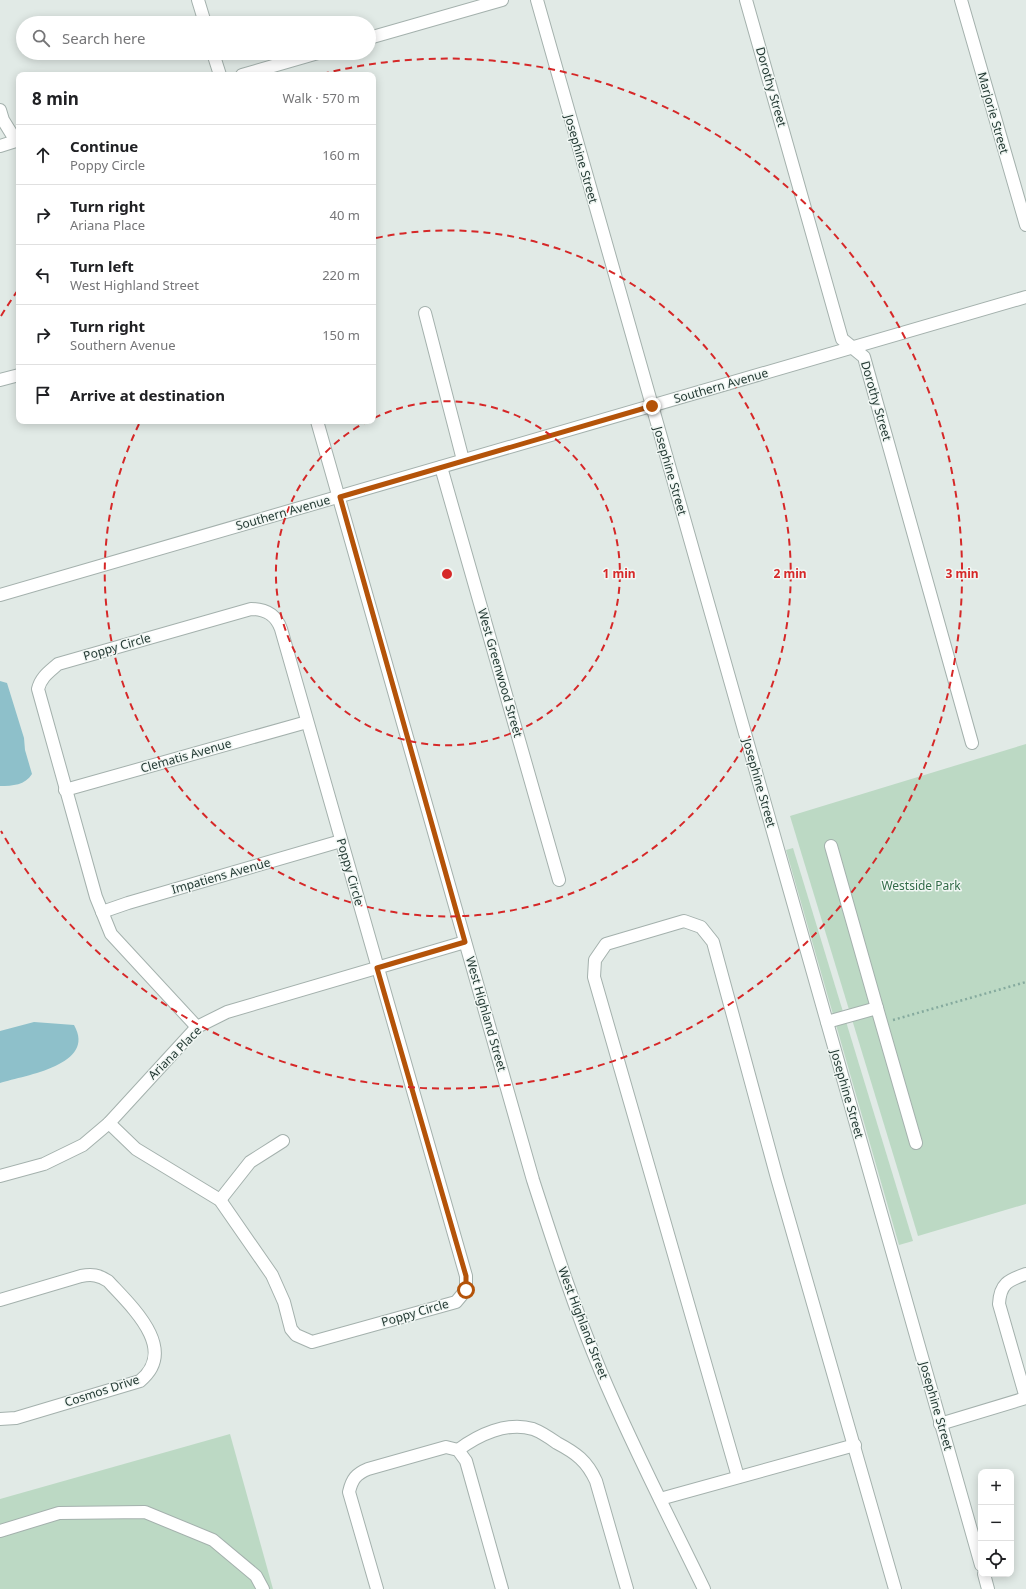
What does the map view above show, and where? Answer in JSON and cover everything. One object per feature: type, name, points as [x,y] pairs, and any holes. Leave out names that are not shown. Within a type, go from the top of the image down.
[{"type":"street","points":[[198,0],[203,16]]},
{"type":"street","points":[[376,36],[502,0]]},
{"type":"street","name":"Josephine Street","points":[[537,0],[978,1555]]},
{"type":"street","name":"Dorothy Street","points":[[746,0],[842,339],[864,357],[972,743]]},
{"type":"street","name":"Marjorie Street","points":[[960,0],[1026,225]]},
{"type":"street","points":[[215,60],[219,72]]},
{"type":"street","points":[[252,72],[294,60]]},
{"type":"street","points":[[0,110],[3,120],[16,137]]},
{"type":"street","points":[[0,146],[16,141]]},
{"type":"street","name":"Southern Avenue","points":[[0,595],[1026,297]]},
{"type":"street","points":[[424,313],[463,460]]},
{"type":"street","points":[[0,380],[16,376]]},
{"type":"street","name":"West Highland Street","points":[[319,424],[465,942],[560,1266],[601,1372],[644,1470],[660,1499],[704,1589]]},
{"type":"street","name":"West Greenwood Street","points":[[441,467],[559,880]]},
{"type":"street","name":"Poppy Circle","points":[[109,1122],[136,1149],[220,1200],[272,1275],[284,1302],[291,1328],[296,1335],[312,1342],[456,1302],[466,1290],[466,1276],[278,620],[261,609],[251,608],[58,664],[40,681],[39,697],[65,790],[96,897],[111,934],[116,942],[197,1028]]},
{"type":"street","name":"Clematis Avenue","points":[[65,790],[307,722]]},
{"type":"street","name":"Impatiens Avenue","points":[[102,912],[128,903],[341,841]]},
{"type":"street","points":[[831,846],[916,1143]]},
{"type":"street","points":[[738,1478],[594,977],[595,960],[606,944],[684,921],[701,927],[713,942],[777,1178],[895,1589]]},
{"type":"street","name":"Ariana Place","points":[[0,1176],[44,1164],[71,1153],[84,1145],[109,1122],[197,1028],[239,1008],[465,942]]},
{"type":"street","points":[[827,1022],[877,1008]]},
{"type":"street","points":[[220,1200],[250,1162],[283,1141]]},
{"type":"street","name":"Cosmos Drive","points":[[0,1300],[81,1276],[91,1274],[100,1276],[108,1281],[144,1321],[154,1344],[154,1357],[153,1368],[148,1375],[140,1381],[16,1418],[0,1419]]},
{"type":"street","points":[[940,1424],[1026,1398],[999,1304],[999,1294],[1008,1281],[1026,1274]]},
{"type":"street","points":[[458,1450],[473,1439],[486,1434],[505,1428],[521,1427],[534,1429],[582,1458],[591,1470],[596,1481],[627,1589]]},
{"type":"street","points":[[660,1499],[854,1445]]},
{"type":"street","points":[[377,1589],[349,1492],[351,1481],[359,1473],[368,1469],[398,1459],[446,1447],[458,1450],[466,1461],[502,1589]]},
{"type":"street","points":[[0,1531],[59,1513],[145,1512],[213,1540],[256,1576],[263,1589]]},
{"type":"street","points":[[985,1577],[988,1589]]},
{"type":"path","points":[[881,1024],[1026,982]]},
{"type":"green space","name":"Westside Park","points":[[1026,744],[1026,1204],[918,1236],[790,816]]},
{"type":"green space","points":[[793,848],[913,1241],[899,1245],[786,850]]},
{"type":"green space","points":[[230,1434],[273,1589],[0,1589],[0,1499]]},
{"type":"water","points":[[0,681],[7,683],[24,738],[25,750],[32,774],[26,781],[10,786],[0,786]]},
{"type":"water","points":[[34,1022],[74,1025],[78,1039],[76,1050],[68,1059],[55,1066],[41,1072],[0,1083],[0,1031]]},
{"type":"route","points":[[466,1290],[466,1276],[377,968],[465,942],[340,497],[652,406]]}]
